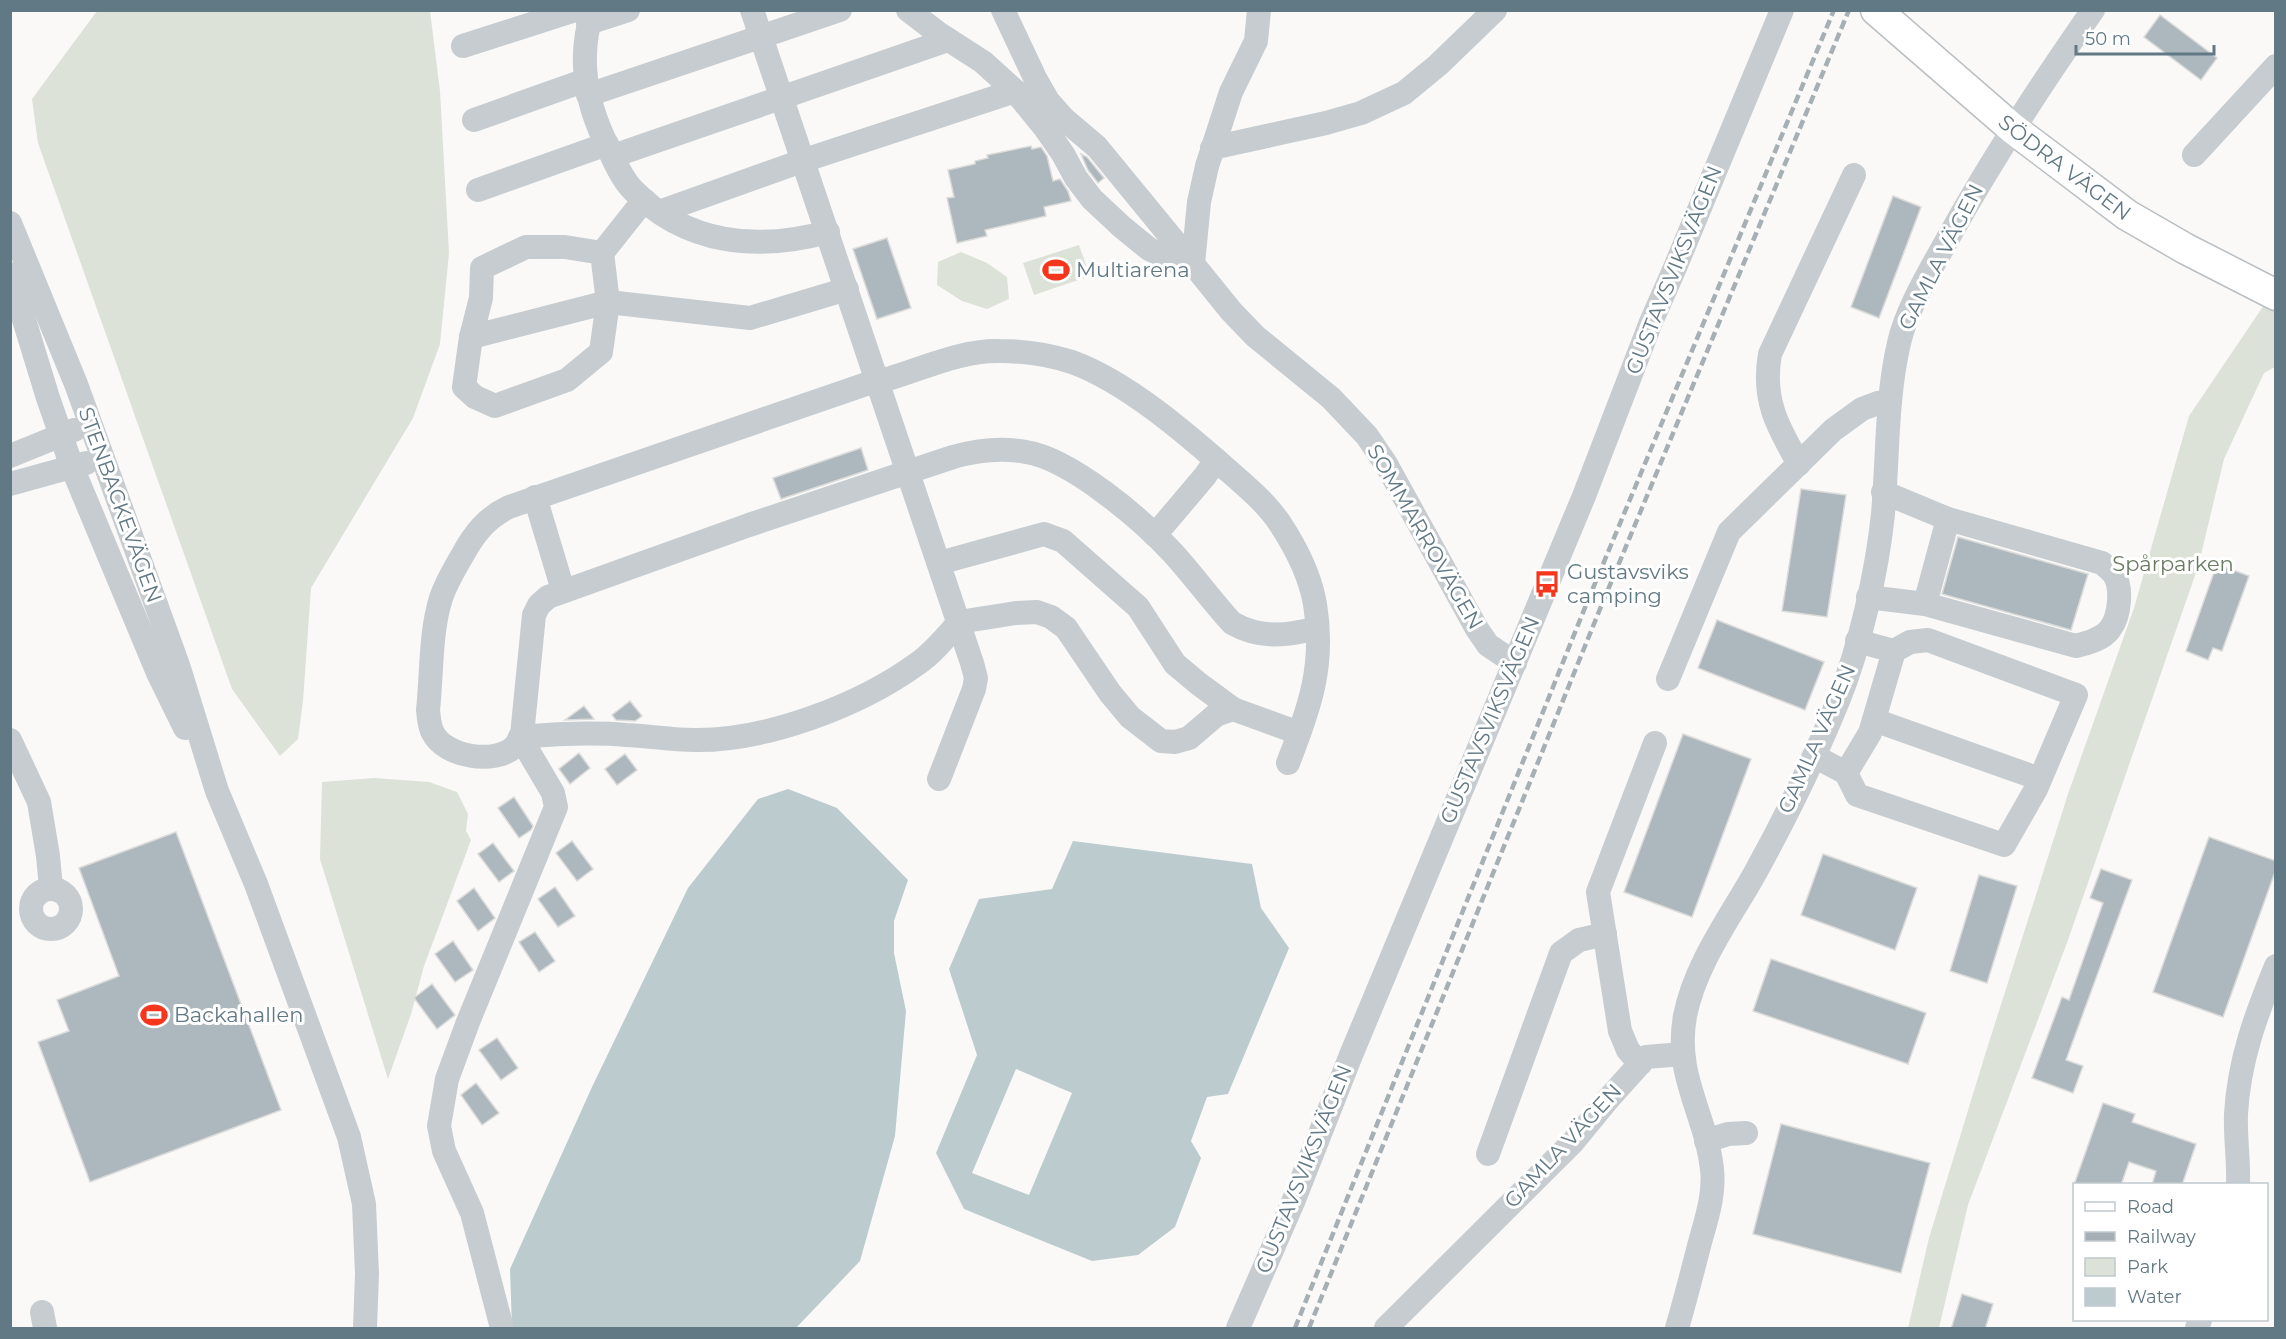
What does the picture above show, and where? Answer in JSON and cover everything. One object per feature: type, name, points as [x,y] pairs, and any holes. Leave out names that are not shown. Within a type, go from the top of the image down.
[{"type":"main road","name":"SÖDRA VÄGEN","points":[[1876,10],[2012,128],[2127,215],[2186,249],[2276,295]]},
{"type":"street","points":[[464,46],[585,15],[628,10]]},
{"type":"street","points":[[752,10],[909,472],[976,678],[974,689],[939,779]]},
{"type":"street","points":[[474,120],[760,37],[840,10]]},
{"type":"street","points":[[908,10],[948,40],[983,62],[1015,91],[1064,154],[1076,178],[1092,199],[1122,227],[1149,249],[1176,262],[1193,264],[1199,202],[1212,148],[1231,92],[1245,68],[1256,41],[1259,10]]},
{"type":"street","name":"SOMMARROVÄGEN","points":[[1003,10],[1030,70],[1048,101],[1064,119],[1086,137],[1231,311],[1255,336],[1331,398],[1367,436],[1386,464],[1477,629],[1488,645],[1515,663]]},
{"type":"street","points":[[1212,148],[1326,123],[1361,112],[1404,93],[1438,65],[1495,10]]},
{"type":"street","name":"GUSTAVSVIKSVÄGEN","points":[[1238,1329],[1293,1202],[1351,1055],[1584,496],[1651,322],[1782,10]]},
{"type":"street","name":"GAMLA VÄGEN","points":[[1677,1329],[1713,1193],[1712,1164],[1690,1091],[1683,1054],[1683,1028],[1694,984],[1757,869],[1814,756],[1839,699],[1857,641],[1877,548],[1890,402],[1900,337],[1940,252],[2012,128],[2093,10]]},
{"type":"street","points":[[585,15],[587,87],[594,118],[632,189],[652,206],[686,228],[734,241],[775,242],[828,232]]},
{"type":"street","points":[[478,190],[782,99],[948,40]]},
{"type":"street","points":[[2194,155],[2276,66]]},
{"type":"street","points":[[602,254],[652,206],[802,161],[1015,91]]},
{"type":"street","points":[[1064,154],[1086,137]]},
{"type":"street","points":[[1799,464],[1778,428],[1768,399],[1766,375],[1770,354],[1854,174]]},
{"type":"street","name":"STENBACKEVÄGEN","points":[[10,223],[90,423],[177,665],[217,791]]},
{"type":"street","points":[[526,247],[565,247],[602,254],[608,302],[601,352],[567,380],[495,406],[475,397],[464,387],[471,337],[481,298],[482,268],[526,247]]},
{"type":"street","name":"STENBACKEVÄGEN","points":[[10,274],[72,467],[158,673],[217,791],[260,894],[348,1137],[364,1204],[368,1274],[364,1329]]},
{"type":"street","points":[[471,337],[608,302],[750,318],[847,288]]},
{"type":"street","points":[[1288,763],[1308,712],[1318,654],[1317,628],[1314,603],[1306,573],[1278,520],[1259,498],[1216,460],[1134,395],[1100,374],[1071,362],[1024,352],[998,351],[965,355],[878,380],[502,510],[484,523],[471,540],[449,579],[436,621],[428,710],[433,735],[445,746],[462,753],[484,756],[500,755],[514,747],[520,737],[525,716],[534,615],[539,605],[548,597],[749,525],[981,450],[1028,452],[1073,472],[1099,489],[1155,535],[1194,576],[1232,623],[1259,634],[1279,636],[1317,628]]},
{"type":"street","points":[[1668,679],[1729,532],[1833,430],[1862,409],[1878,403],[1890,402]]},
{"type":"street","points":[[10,456],[90,423]]},
{"type":"street","points":[[10,484],[103,459]]},
{"type":"street","points":[[1155,535],[1216,460]]},
{"type":"street","points":[[1868,597],[1925,603],[2076,646],[2094,641],[2110,630],[2120,594],[2115,574],[2102,563],[1948,519],[1883,492]]},
{"type":"street","points":[[535,497],[563,590]]},
{"type":"street","points":[[1925,603],[1948,519]]},
{"type":"street","points":[[939,563],[1023,538],[1044,534],[1053,536],[1063,541],[1138,607],[1175,664],[1233,708],[1299,733]]},
{"type":"street","points":[[520,737],[623,734],[695,740],[750,736],[822,713],[899,676],[919,663],[959,622],[1037,612],[1051,617],[1066,628],[1110,693],[1130,717],[1161,741],[1175,742],[1189,738],[1216,715],[1233,708]]},
{"type":"street","points":[[1814,756],[1846,772],[1857,795],[2004,845],[2040,779],[2076,695],[1928,640],[1910,642],[1894,651],[1870,733],[1846,772]]},
{"type":"street","points":[[1857,641],[1894,651]]},
{"type":"street","points":[[1874,720],[2040,779]]},
{"type":"street","points":[[502,1329],[472,1213],[444,1151],[439,1126],[447,1079],[556,807],[553,793],[520,737]]},
{"type":"street","points":[[10,740],[39,802],[51,888]]},
{"type":"street","points":[[1655,743],[1598,892],[1620,1031],[1628,1050],[1640,1064],[1646,1057],[1683,1054]]},
{"type":"street","points":[[1488,1154],[1561,953],[1579,940],[1605,934]]},
{"type":"street","points":[[2238,1183],[2236,1116],[2239,1086],[2252,1025],[2276,966]]},
{"type":"street","name":"GAMLA VÄGEN","points":[[1386,1329],[1573,1142],[1640,1064]]},
{"type":"street","points":[[1706,1141],[1728,1134],[1746,1134]]},
{"type":"green space","points":[[97,11],[430,11],[440,91],[449,253],[440,344],[413,418],[311,588],[298,739],[280,756],[232,689],[38,143],[32,99]]},
{"type":"green space","name":"Multiarena","points":[[1079,245],[1090,276],[1034,295],[1023,263]]},
{"type":"green space","points":[[961,252],[987,263],[1007,277],[1009,299],[987,309],[962,301],[937,285],[938,262]]},
{"type":"green space","name":"Spårparken","points":[[2264,305],[2275,310],[2275,367],[2264,373],[2224,459],[2198,567],[2068,940],[1968,1205],[1939,1328],[1908,1328],[1929,1238],[1984,1058],[2068,794],[2134,608],[2189,416]]},
{"type":"green space","points":[[374,778],[429,782],[457,792],[468,814],[466,831],[471,840],[424,966],[411,1014],[388,1079],[320,859],[322,782]]},
{"type":"water","points":[[788,789],[837,808],[908,880],[894,921],[894,953],[906,1011],[895,1136],[860,1261],[796,1328],[512,1328],[510,1269],[592,1087],[688,888],[758,799]]},
{"type":"water","points":[[1073,841],[1252,864],[1261,908],[1289,948],[1228,1094],[1207,1097],[1191,1141],[1201,1158],[1175,1227],[1138,1255],[1092,1261],[964,1209],[936,1153],[977,1055],[949,969],[979,899],[1052,889]],"holes":[[[1016,1069],[1072,1093],[1029,1195],[972,1173]]]},
{"type":"building","points":[[2160,15],[2217,58],[2201,80],[2144,37]]},
{"type":"building","points":[[1031,146],[1032,149],[1041,147],[1047,156],[1053,181],[1060,179],[1071,201],[1044,207],[1046,216],[985,230],[987,236],[957,243],[947,198],[954,197],[948,170],[975,164],[975,161],[988,158],[987,155]]},
{"type":"building","points":[[1081,154],[1087,157],[1104,178],[1098,183],[1088,170]]},
{"type":"building","points":[[1893,196],[1921,207],[1879,318],[1851,307]]},
{"type":"building","points":[[887,238],[911,308],[877,319],[853,249]]},
{"type":"building","points":[[861,448],[868,470],[781,499],[773,478]]},
{"type":"building","points":[[1801,489],[1846,495],[1827,617],[1782,611]]},
{"type":"building","points":[[1958,537],[2088,574],[2071,630],[1942,594]]},
{"type":"building","points":[[2217,564],[2249,576],[2222,651],[2213,648],[2208,660],[2186,651]]},
{"type":"building","points":[[1717,620],[1824,662],[1805,710],[1698,668]]},
{"type":"building","points":[[630,701],[642,716],[635,721],[616,720],[612,715]]},
{"type":"building","points":[[584,706],[594,719],[565,720]]},
{"type":"building","points":[[1683,734],[1751,759],[1692,917],[1624,892]]},
{"type":"building","points":[[579,753],[590,768],[570,784],[559,769]]},
{"type":"building","points":[[625,754],[637,770],[617,785],[605,769]]},
{"type":"building","points":[[514,797],[533,826],[519,838],[498,808]]},
{"type":"building","name":"Backahallen","points":[[176,832],[281,1110],[90,1182],[38,1042],[69,1031],[57,1000],[119,976],[79,868]]},
{"type":"building","points":[[2209,837],[2276,861],[2276,869],[2223,1017],[2153,992]]},
{"type":"building","points":[[572,841],[593,869],[577,881],[556,853]]},
{"type":"building","points":[[493,843],[514,871],[499,882],[478,854]]},
{"type":"building","points":[[1823,854],[1917,888],[1895,950],[1801,915]]},
{"type":"building","points":[[2101,869],[2132,880],[2066,1060],[2083,1066],[2073,1093],[2032,1078],[2062,997],[2069,1000],[2103,903],[2090,898]]},
{"type":"building","points":[[1979,875],[2017,886],[1987,983],[1950,971]]},
{"type":"building","points":[[555,887],[575,916],[558,927],[538,899]]},
{"type":"building","points":[[474,888],[495,918],[478,931],[457,901]]},
{"type":"building","points":[[535,932],[555,961],[539,972],[519,942]]},
{"type":"building","points":[[453,941],[473,970],[455,982],[435,954]]},
{"type":"building","points":[[1771,959],[1926,1013],[1908,1064],[1753,1011]]},
{"type":"building","points":[[432,984],[455,1015],[437,1029],[414,998]]},
{"type":"building","points":[[497,1038],[518,1068],[501,1080],[479,1050]]},
{"type":"building","points":[[476,1083],[499,1113],[482,1125],[461,1095]]},
{"type":"building","points":[[2103,1103],[2135,1114],[2132,1122],[2196,1144],[2183,1183],[2153,1183],[2156,1171],[2129,1162],[2122,1183],[2075,1183]]},
{"type":"building","points":[[1781,1124],[1930,1163],[1901,1273],[1753,1234]]},
{"type":"building","points":[[1962,1294],[1993,1304],[1985,1329],[1951,1329]]},
{"type":"railway","points":[[1295,1328],[1586,605],[1834,10]]},
{"type":"railway","points":[[1309,1328],[1600,609],[1849,10]]},
{"type":"place","name":"Multiarena","points":[[1056,270]]},
{"type":"place","name":"Gustavsviks camping","points":[[1547,584]]},
{"type":"place","name":"Backahallen","points":[[154,1015]]}]
